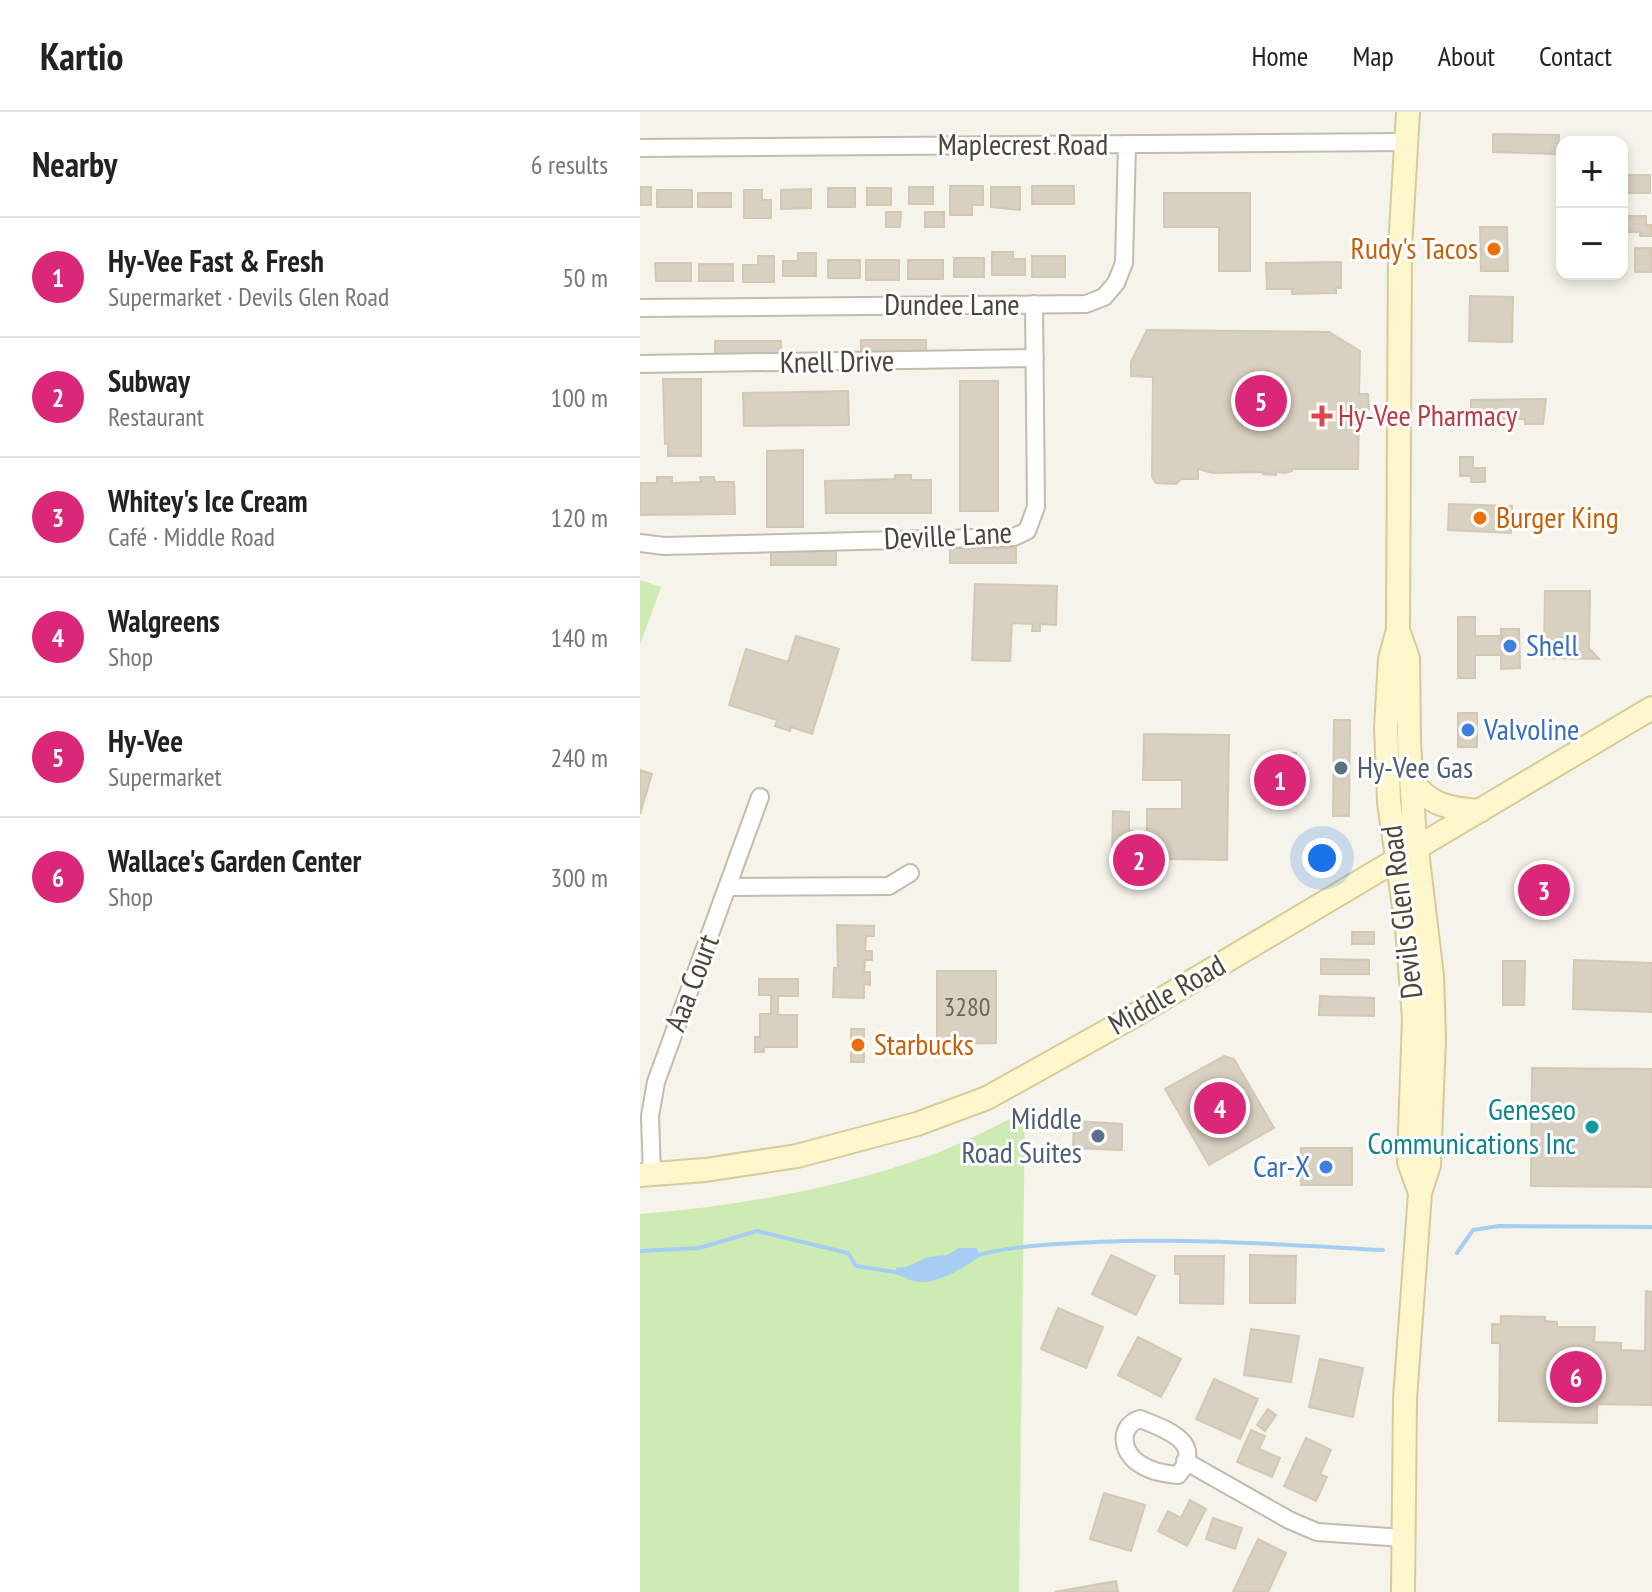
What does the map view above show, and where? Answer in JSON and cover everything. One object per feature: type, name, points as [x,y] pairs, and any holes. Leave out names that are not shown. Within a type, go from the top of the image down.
[{"type":"main road","name":"Devils Glen Road","points":[[1407,854],[1389,802],[1386,728],[1390,659],[1398,630],[1400,248],[1408,112]]},
{"type":"main road","name":"Devils Glen Road","points":[[1398,630],[1408,658],[1411,778],[1407,854],[1414,1018],[1409,1162],[1420,1193],[1405,1399],[1403,1592]]},
{"type":"main road","name":"Middle Road","points":[[646,1175],[705,1170],[797,1156],[917,1124],[987,1098],[1125,1021],[1652,708]]},
{"type":"main road","points":[[1411,778],[1429,799],[1457,809],[1480,811]]},
{"type":"street","name":"Maplecrest Road","points":[[640,148],[1405,142]]},
{"type":"street","name":"Dundee Lane","points":[[640,308],[1086,304],[1104,297],[1116,283],[1124,263],[1127,144]]},
{"type":"street","name":"Deville Lane","points":[[640,543],[664,546],[1014,537],[1027,531],[1036,507],[1034,304]]},
{"type":"street","name":"Knell Drive","points":[[640,364],[1035,358]]},
{"type":"street","name":"Aaa Court","points":[[646,1175],[656,1082],[760,797]]},
{"type":"street","points":[[728,887],[889,886],[910,873]]},
{"type":"street","points":[[1185,1461],[1289,1520],[1317,1532],[1403,1538]]},
{"type":"green space","points":[[640,580],[661,587],[640,645]]},
{"type":"green space","points":[[1025,1112],[1019,1592],[640,1592],[640,1214],[750,1201],[859,1178],[941,1151]]},
{"type":"water","points":[[959,1248],[977,1248],[980,1256],[952,1274],[928,1282],[914,1281],[896,1274],[896,1268],[928,1257],[947,1255]]},
{"type":"building","points":[[1493,134],[1559,135],[1556,136],[1556,154],[1493,152]]},
{"type":"building","points":[[1628,175],[1650,175],[1650,193],[1628,193]]},
{"type":"building","points":[[950,186],[983,186],[983,205],[972,205],[972,215],[950,215]]},
{"type":"building","points":[[1032,186],[1074,186],[1074,204],[1032,204]]},
{"type":"building","points":[[640,187],[651,187],[651,205],[640,205]]},
{"type":"building","points":[[909,187],[933,187],[933,204],[909,204]]},
{"type":"building","points":[[991,187],[1020,187],[1020,210],[991,207]]},
{"type":"building","points":[[828,188],[855,188],[855,207],[828,207]]},
{"type":"building","points":[[867,188],[891,188],[891,205],[867,205]]},
{"type":"building","points":[[811,189],[811,208],[781,209],[781,190]]},
{"type":"building","points":[[657,190],[692,190],[692,207],[657,207]]},
{"type":"building","points":[[744,190],[762,190],[762,200],[771,200],[771,218],[744,218]]},
{"type":"building","points":[[698,193],[731,193],[731,207],[698,207]]},
{"type":"building","points":[[1164,193],[1250,193],[1250,271],[1219,271],[1219,227],[1164,227]]},
{"type":"building","points":[[886,212],[901,212],[900,227],[886,227]]},
{"type":"building","points":[[925,212],[944,212],[944,227],[925,227]]},
{"type":"building","points":[[1628,216],[1646,216],[1646,225],[1651,225],[1651,236],[1640,236],[1640,232],[1628,232]]},
{"type":"building","name":"Rudy's Tacos","points":[[1480,227],[1507,227],[1508,271],[1481,271]]},
{"type":"building","points":[[1635,248],[1651,248],[1652,272],[1635,272]]},
{"type":"building","points":[[992,252],[1013,252],[1013,259],[1025,259],[1025,275],[992,275]]},
{"type":"building","points":[[798,253],[816,253],[816,276],[783,276],[783,261],[798,261]]},
{"type":"building","points":[[758,256],[774,256],[774,282],[743,282],[743,265],[758,265]]},
{"type":"building","points":[[1032,256],[1065,256],[1065,277],[1032,277]]},
{"type":"building","points":[[954,258],[984,258],[984,277],[954,277]]},
{"type":"building","points":[[828,260],[860,260],[860,278],[828,278]]},
{"type":"building","points":[[866,260],[899,260],[899,280],[866,280]]},
{"type":"building","points":[[908,260],[943,260],[943,279],[908,279]]},
{"type":"building","points":[[1341,262],[1341,288],[1336,288],[1336,293],[1292,294],[1292,289],[1267,289],[1266,263]]},
{"type":"building","points":[[655,263],[691,263],[691,281],[656,281]]},
{"type":"building","points":[[699,264],[733,264],[733,281],[699,281]]},
{"type":"building","points":[[1470,296],[1513,297],[1512,342],[1469,341]]},
{"type":"building","points":[[1147,330],[1329,332],[1360,351],[1359,394],[1368,394],[1369,409],[1359,409],[1358,469],[1292,469],[1285,473],[1276,472],[1276,475],[1264,472],[1213,473],[1198,469],[1198,479],[1181,479],[1176,484],[1156,483],[1152,477],[1153,377],[1131,376],[1131,362]]},
{"type":"building","points":[[861,340],[926,340],[926,355],[861,355]]},
{"type":"building","points":[[715,341],[781,341],[781,356],[715,356]]},
{"type":"building","points":[[663,379],[701,379],[701,456],[668,456]]},
{"type":"building","points":[[960,381],[998,381],[998,511],[960,511]]},
{"type":"building","points":[[848,391],[849,425],[744,426],[743,393]]},
{"type":"building","points":[[1546,399],[1543,424],[1525,424],[1525,419],[1475,419],[1475,413],[1471,413],[1471,400]]},
{"type":"building","points":[[803,450],[803,527],[767,527],[767,451]]},
{"type":"building","points":[[1460,457],[1473,457],[1473,468],[1485,468],[1485,482],[1471,482],[1471,476],[1460,476]]},
{"type":"building","points":[[895,475],[911,475],[911,480],[931,480],[931,513],[826,513],[825,481],[895,479]]},
{"type":"building","points":[[657,477],[672,477],[672,483],[701,482],[700,477],[714,477],[715,482],[734,482],[735,514],[640,515],[640,483],[657,483]]},
{"type":"building","name":"Burger King","points":[[1449,504],[1512,506],[1511,533],[1448,530]]},
{"type":"building","points":[[950,548],[1016,548],[1016,563],[950,563]]},
{"type":"building","points":[[771,550],[836,550],[836,565],[771,565]]},
{"type":"building","points":[[975,584],[1057,586],[1056,625],[1040,624],[1040,631],[1032,631],[1033,624],[1012,623],[1010,661],[972,660]]},
{"type":"building","points":[[1545,591],[1590,591],[1589,648],[1599,659],[1544,658]]},
{"type":"building","name":"Shell","points":[[1458,617],[1475,617],[1475,636],[1502,636],[1502,655],[1475,655],[1475,678],[1458,678]]},
{"type":"building","name":"Shell","points":[[1501,629],[1519,629],[1520,668],[1501,669]]},
{"type":"building","points":[[796,636],[839,649],[812,734],[791,727],[790,731],[775,726],[777,720],[729,705],[746,649],[788,662]]},
{"type":"building","name":"Valvoline","points":[[1458,713],[1477,713],[1477,747],[1458,747]]},
{"type":"building","name":"Hy-Vee Gas","points":[[1334,720],[1350,720],[1349,816],[1333,816]]},
{"type":"building","points":[[1144,734],[1229,735],[1227,860],[1112,858],[1113,811],[1129,812],[1129,831],[1147,831],[1147,809],[1182,809],[1182,780],[1143,780]]},
{"type":"building","points":[[1269,753],[1296,753],[1295,806],[1269,806],[1269,791],[1266,791]]},
{"type":"building","points":[[640,770],[652,774],[640,814]]},
{"type":"building","points":[[1546,864],[1564,881],[1552,895],[1559,902],[1554,907],[1548,902],[1540,911],[1525,897],[1535,887],[1529,882]]},
{"type":"building","points":[[837,925],[874,926],[874,936],[866,936],[865,951],[872,951],[872,960],[865,960],[864,972],[870,972],[870,985],[864,984],[864,998],[833,997],[834,968],[838,968]]},
{"type":"building","points":[[1352,932],[1374,932],[1374,944],[1352,944]]},
{"type":"building","points":[[1321,959],[1369,960],[1369,974],[1321,974]]},
{"type":"building","points":[[1574,960],[1652,963],[1652,1012],[1573,1009]]},
{"type":"building","points":[[1503,961],[1525,961],[1524,1005],[1503,1005]]},
{"type":"building","points":[[937,971],[996,971],[996,1043],[937,1044]]},
{"type":"building","points":[[759,979],[798,979],[798,996],[778,996],[778,1015],[797,1015],[797,1047],[764,1047],[764,1052],[755,1052],[755,1037],[760,1037],[760,1014],[771,1014],[771,995],[759,995]]},
{"type":"building","points":[[1320,996],[1374,998],[1374,1016],[1319,1015]]},
{"type":"building","name":"Starbucks","points":[[851,1029],[864,1029],[864,1062],[851,1062]]},
{"type":"building","points":[[1224,1056],[1234,1059],[1274,1128],[1209,1165],[1165,1089]]},
{"type":"building","name":"Geneseo Communications Inc","points":[[1532,1068],[1652,1069],[1652,1187],[1531,1186]]},
{"type":"building","name":"Middle Road Suites","points":[[1074,1121],[1122,1124],[1122,1150],[1073,1148]]},
{"type":"building","name":"Car-X","points":[[1301,1148],[1352,1148],[1352,1185],[1301,1185]]},
{"type":"building","points":[[1111,1255],[1155,1276],[1136,1315],[1092,1294]]},
{"type":"building","points":[[1250,1255],[1296,1256],[1295,1303],[1250,1303]]},
{"type":"building","points":[[1175,1256],[1224,1256],[1223,1304],[1180,1303],[1180,1274],[1175,1274]]},
{"type":"building","points":[[1646,1291],[1652,1292],[1652,1405],[1597,1404],[1597,1423],[1499,1421],[1500,1343],[1492,1343],[1492,1324],[1501,1324],[1501,1316],[1545,1317],[1545,1321],[1557,1322],[1557,1327],[1595,1327],[1594,1342],[1621,1343],[1621,1350],[1645,1351]]},
{"type":"building","points":[[1058,1308],[1103,1327],[1086,1368],[1041,1349]]},
{"type":"building","points":[[1251,1329],[1299,1336],[1291,1382],[1244,1375]]},
{"type":"building","points":[[1138,1337],[1181,1359],[1161,1397],[1118,1375]]},
{"type":"building","points":[[1320,1359],[1363,1368],[1353,1417],[1309,1407]]},
{"type":"building","points":[[1214,1379],[1258,1399],[1240,1439],[1196,1419]]},
{"type":"building","points":[[1268,1409],[1276,1415],[1265,1431],[1257,1425]]},
{"type":"building","points":[[1251,1430],[1265,1436],[1259,1449],[1280,1458],[1272,1477],[1237,1462]]},
{"type":"building","points":[[1306,1438],[1331,1450],[1320,1474],[1327,1477],[1316,1501],[1284,1486]]},
{"type":"building","points":[[1104,1493],[1145,1505],[1131,1551],[1090,1539]]},
{"type":"building","points":[[1190,1500],[1206,1509],[1187,1546],[1158,1531],[1168,1511],[1181,1518]]},
{"type":"building","points":[[1213,1518],[1242,1528],[1235,1549],[1206,1539]]},
{"type":"building","points":[[1258,1539],[1286,1553],[1268,1592],[1233,1592]]},
{"type":"building","points":[[1116,1581],[1118,1592],[1055,1592]]},
{"type":"waterway","points":[[1457,1253],[1473,1230],[1499,1226],[1652,1227]]},
{"type":"waterway","points":[[640,1251],[699,1248],[757,1231],[848,1253],[856,1266],[901,1273]]},
{"type":"waterway","points":[[975,1256],[1036,1246],[1132,1241],[1383,1250]]},
{"type":"place","name":"Rudy's Tacos","points":[[1494,249]]},
{"type":"place","name":"Hy-Vee","points":[[1261,401]]},
{"type":"place","name":"Hy-Vee Pharmacy","points":[[1322,416]]},
{"type":"place","name":"Burger King","points":[[1480,518]]},
{"type":"place","name":"Shell","points":[[1510,646]]},
{"type":"place","name":"Valvoline","points":[[1468,730]]},
{"type":"place","name":"Hy-Vee Gas","points":[[1341,768]]},
{"type":"place","name":"Hy-Vee Fast & Fresh","points":[[1280,780]]},
{"type":"place","name":"Subway","points":[[1139,860]]},
{"type":"place","name":"Whitey's Ice Cream","points":[[1544,890]]},
{"type":"place","name":"Starbucks","points":[[858,1045]]},
{"type":"place","name":"Walgreens","points":[[1220,1108]]},
{"type":"place","name":"Geneseo Communications Inc","points":[[1592,1127]]},
{"type":"place","name":"Middle Road Suites","points":[[1098,1136]]},
{"type":"place","name":"Car-X","points":[[1326,1167]]},
{"type":"place","name":"Wallace's Garden Center","points":[[1576,1377]]}]
